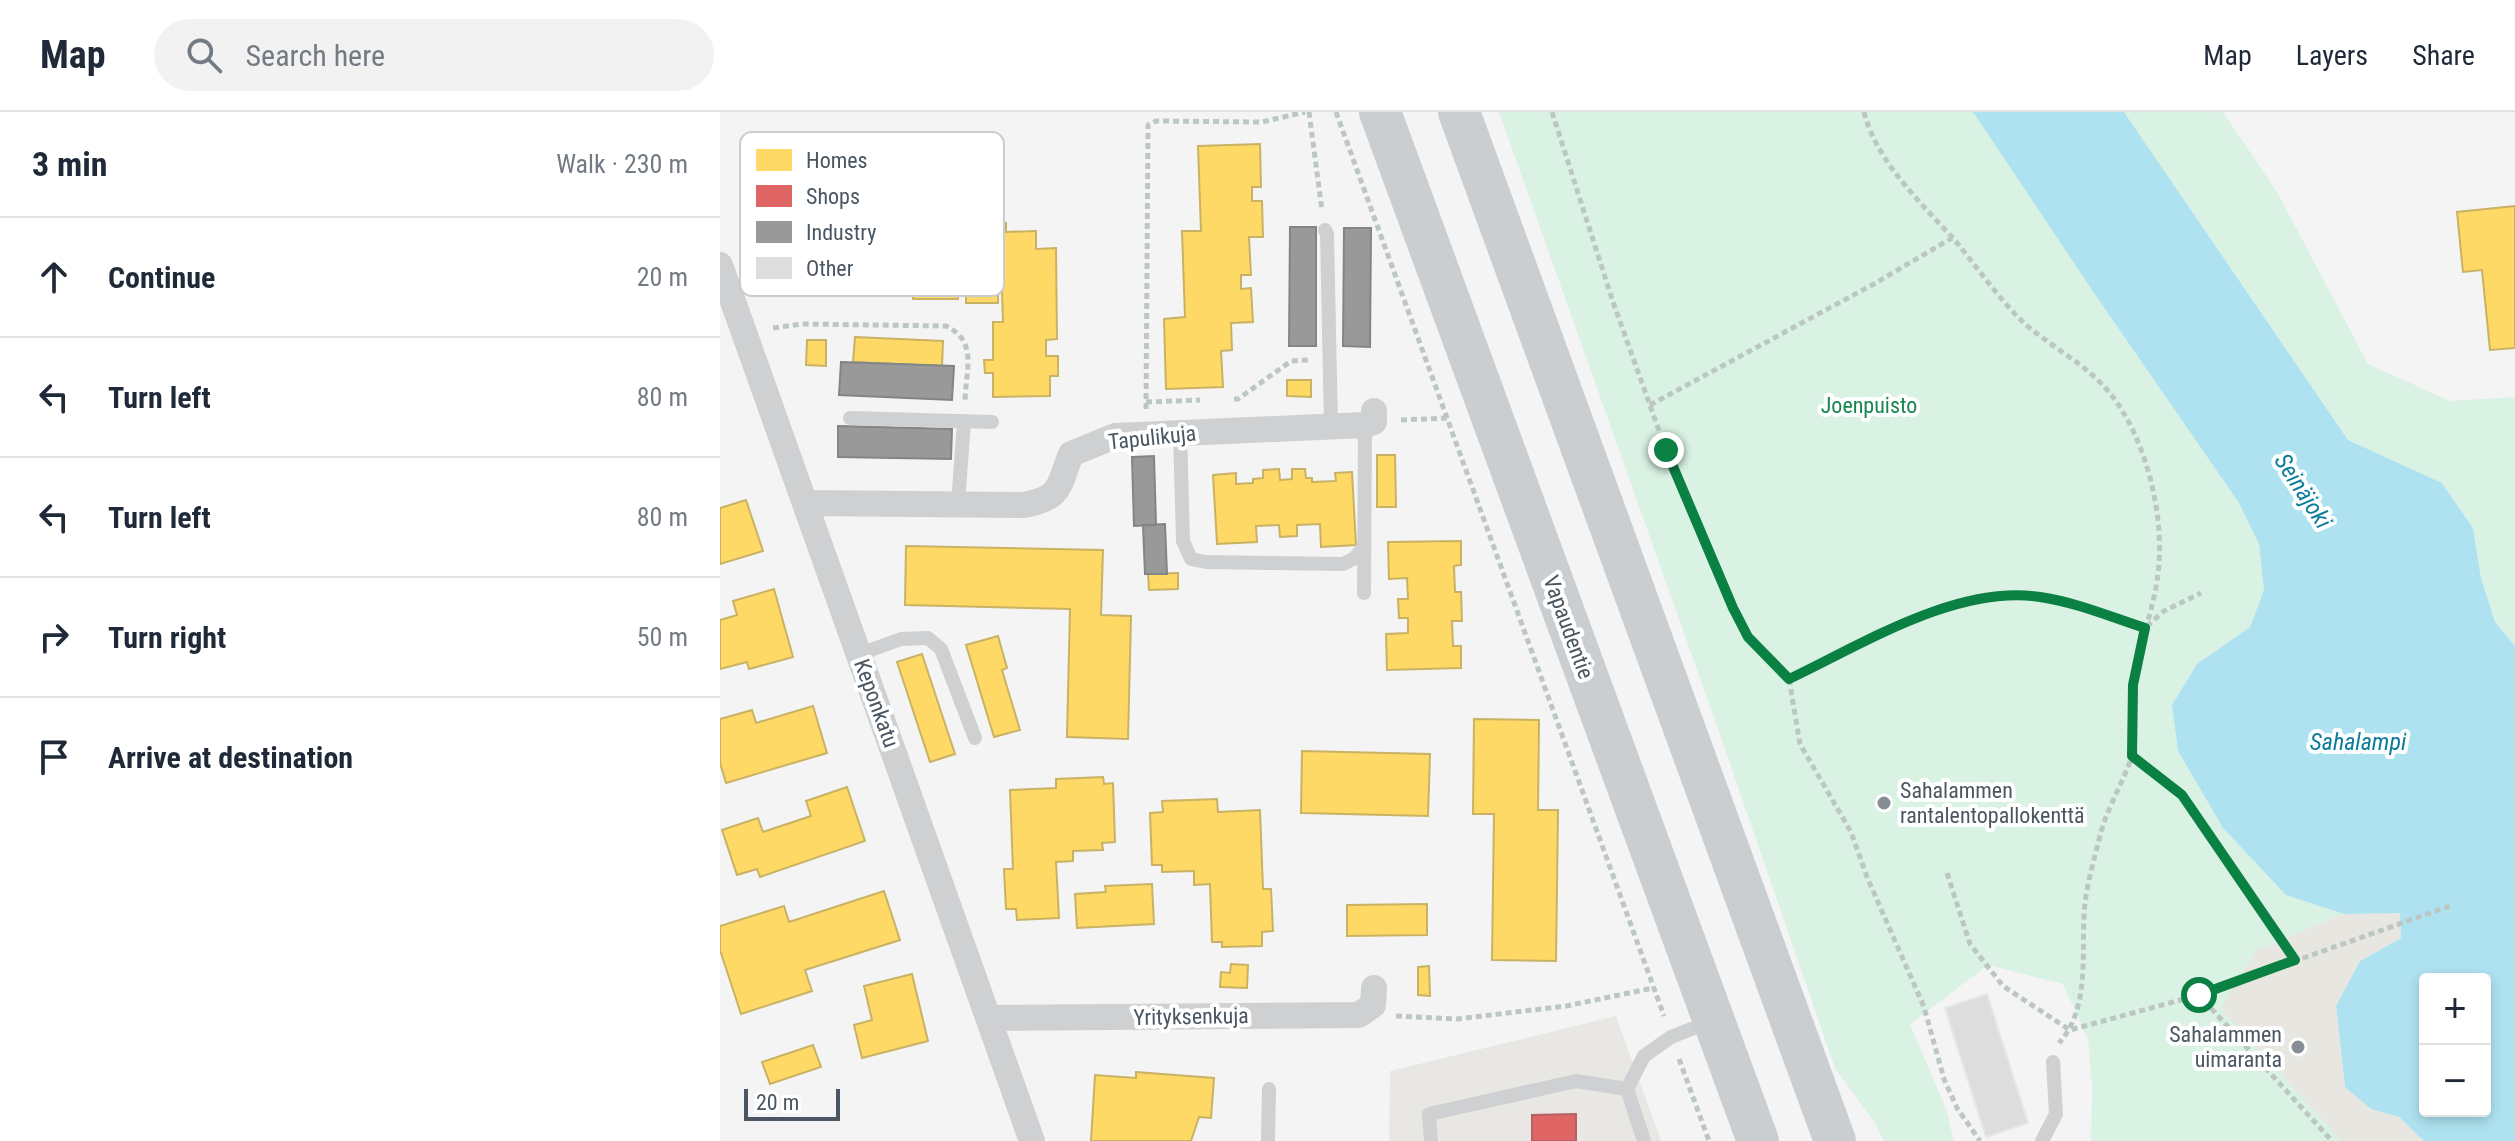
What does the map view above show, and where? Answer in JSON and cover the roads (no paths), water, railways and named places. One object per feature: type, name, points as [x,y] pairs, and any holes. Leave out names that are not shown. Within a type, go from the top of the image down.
[{"type":"main road","name":"Vapaudentie","points":[[1380,112],[1758,1141]]},
{"type":"main road","points":[[1459,112],[1835,1141]]},
{"type":"street","name":"Keponkatu","points":[[720,265],[1032,1141]]},
{"type":"street","name":"Tapulikuja","points":[[806,503],[1024,505],[1044,501],[1056,493],[1071,454],[1115,436],[1331,427],[1371,419]]},
{"type":"street","name":"Yrityksenkuja","points":[[990,1018],[1359,1015],[1373,1005],[1374,988]]},
{"type":"lane","points":[[1325,230],[1331,427]]},
{"type":"lane","points":[[850,418],[992,422]]},
{"type":"lane","points":[[1364,593],[1371,419]]},
{"type":"lane","points":[[958,504],[964,421]]},
{"type":"lane","points":[[1180,432],[1183,541],[1191,559],[1206,562],[1343,564],[1355,558],[1364,546]]},
{"type":"lane","points":[[860,654],[901,639],[928,638],[941,649],[975,738]]},
{"type":"lane","points":[[1644,1141],[1627,1089],[1644,1056],[1671,1037],[1714,1020]]},
{"type":"lane","points":[[2042,1141],[2056,1114],[2053,1062]]},
{"type":"lane","points":[[1431,1141],[1429,1114],[1576,1081],[1627,1089]]},
{"type":"lane","points":[[1268,1141],[1269,1089]]},
{"type":"water","points":[[1973,112],[2124,112],[2348,440],[2442,483],[2473,528],[2481,578],[2495,622],[2515,646],[2515,1141],[2424,1141],[2399,1117],[2371,1109],[2345,1087],[2336,1006],[2360,961],[2401,938],[2400,913],[2344,914],[2286,895],[2223,828],[2178,751],[2172,705],[2197,664],[2250,627],[2264,590],[2259,544],[2239,503]]},
{"type":"place","name":"Sahalammen rantalentopallokenttä","points":[[1884,803]]},
{"type":"place","name":"Sahalammen uimaranta","points":[[2298,1047]]},
{"type":"park label","name":"Joenpuisto","points":[[1869,405]]},
{"type":"water label","name":"Seinäjoki","points":[[2303,491]]},
{"type":"water label","name":"Sahalampi","points":[[2358,742]]}]
